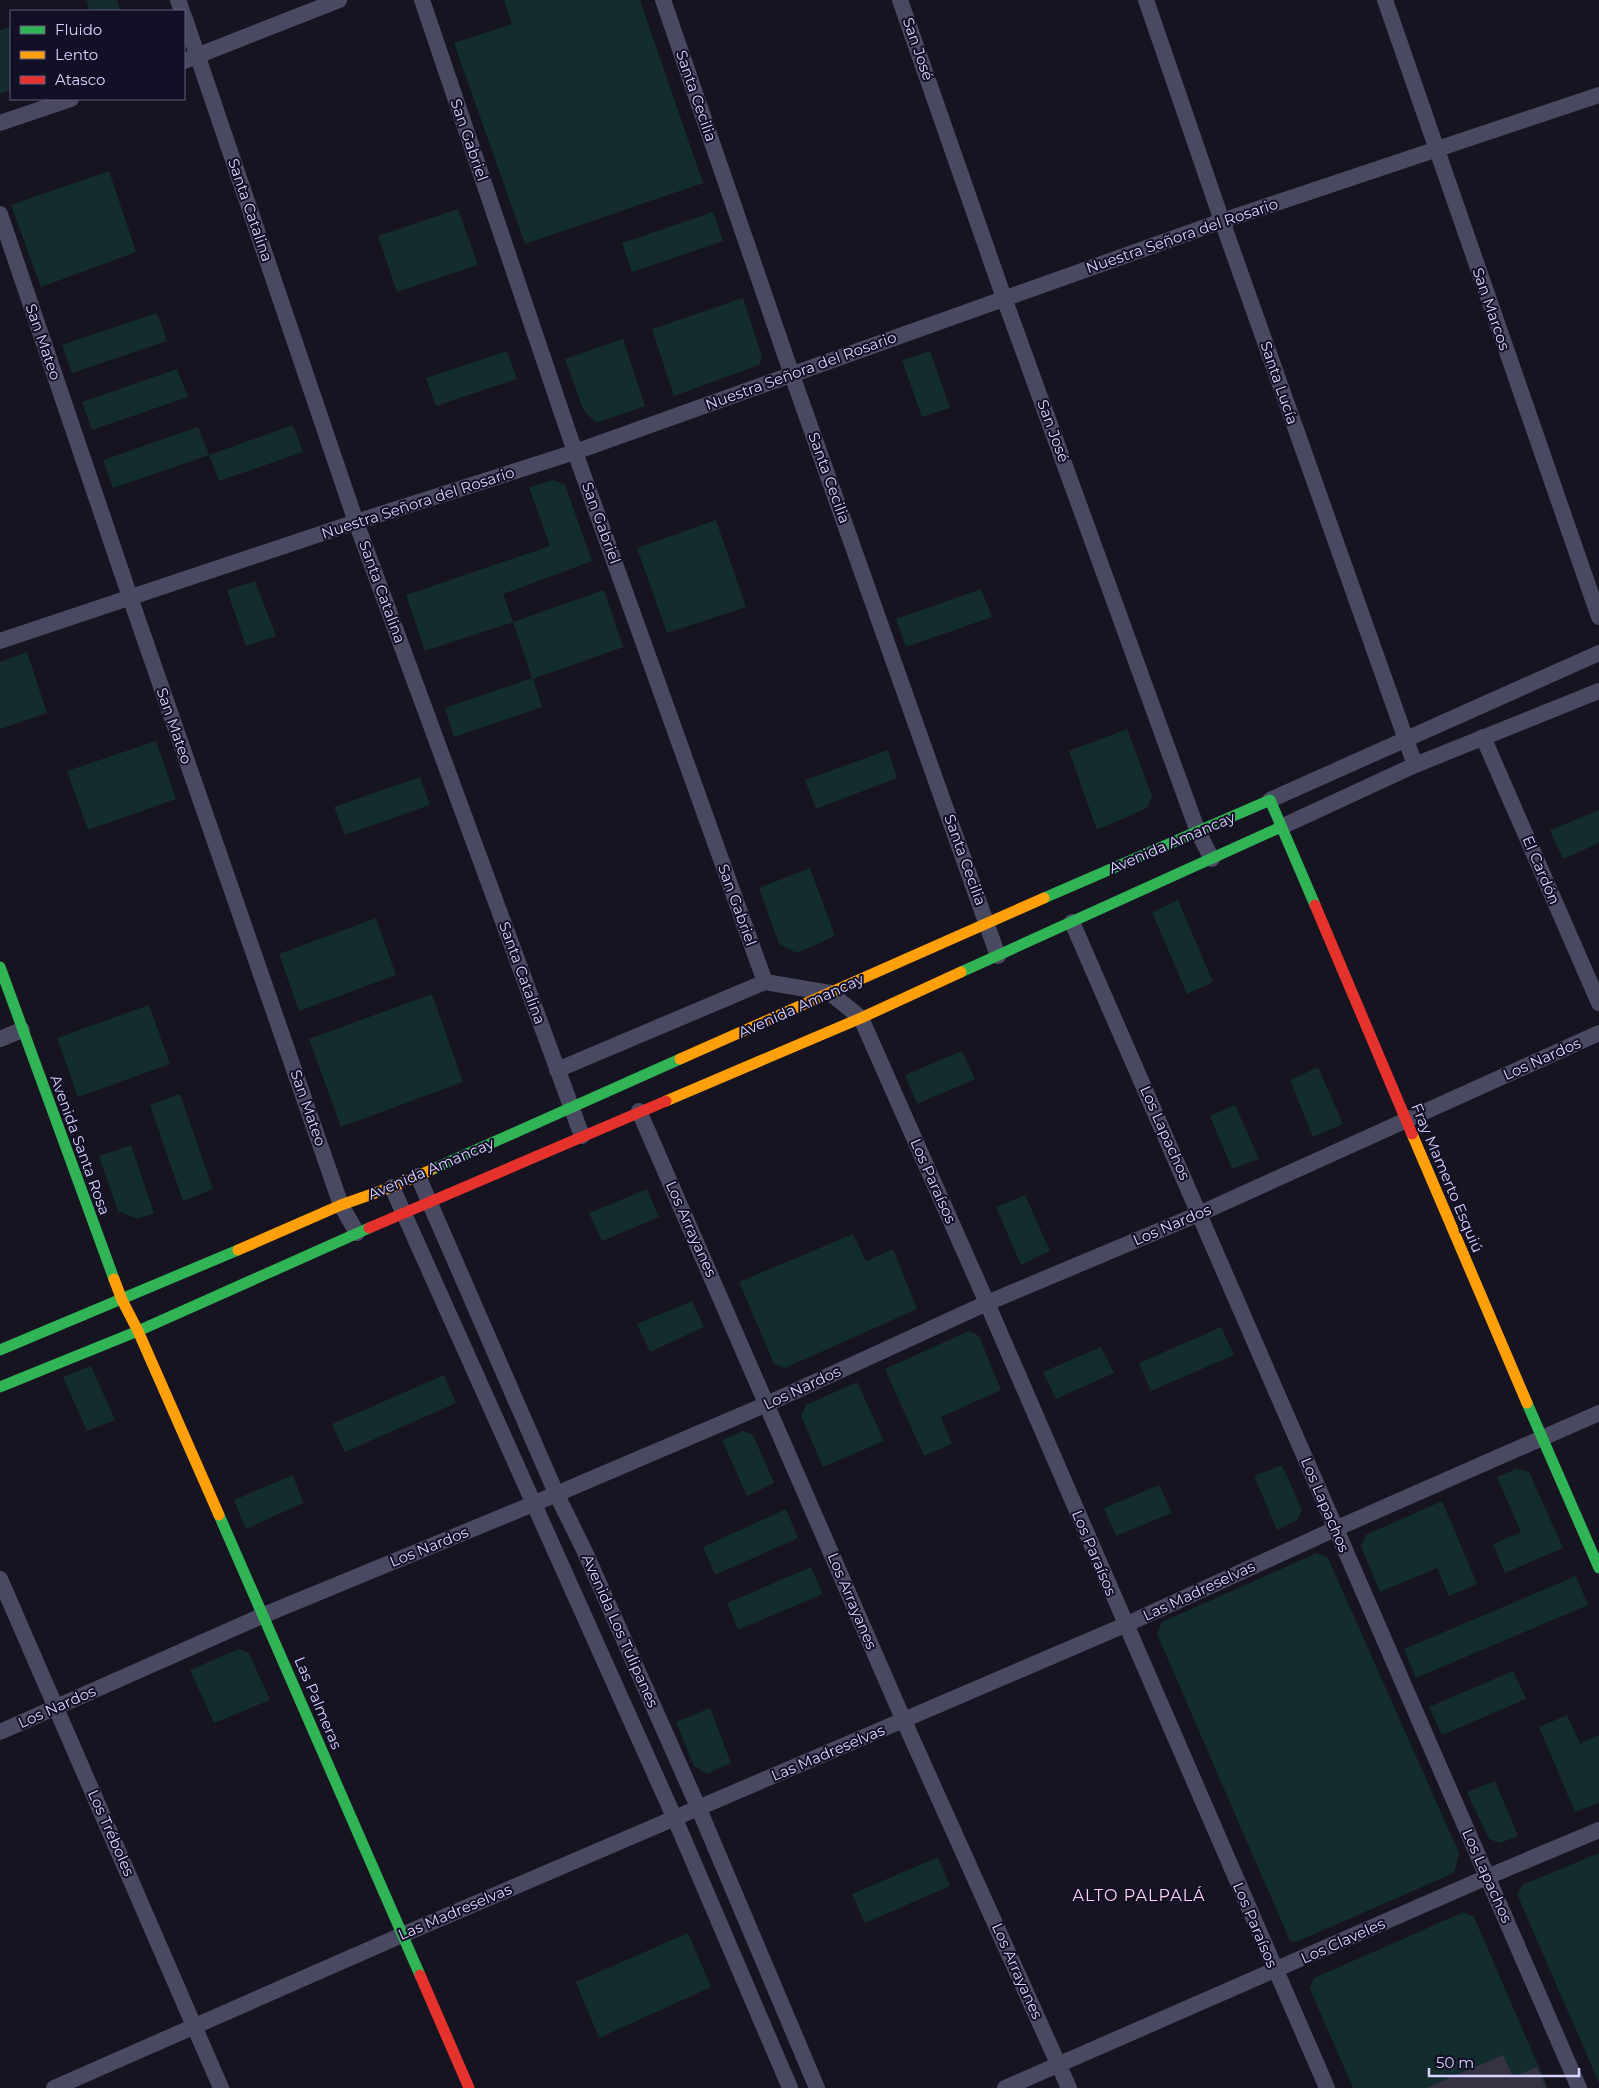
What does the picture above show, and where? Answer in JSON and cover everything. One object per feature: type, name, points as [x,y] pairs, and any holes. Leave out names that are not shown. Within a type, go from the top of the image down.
[{"type":"street","points":[[190,58],[339,0]]},
{"type":"street","name":"San Gabriel","points":[[422,0],[576,452],[765,982]]},
{"type":"street","name":"Santa Cecilia","points":[[663,0],[792,375],[998,956]]},
{"type":"street","name":"San José","points":[[900,0],[1004,298],[1198,832],[1212,859]]},
{"type":"street","name":"Santa Lucía","points":[[1146,0],[1222,221],[1415,765]]},
{"type":"street","name":"San Marcos","points":[[1385,0],[1599,617]]},
{"type":"street","name":"Santa Catalina","points":[[185,23],[190,58],[356,522],[582,1136]]},
{"type":"street","name":"Nuestra Señora del Rosario","points":[[0,641],[356,522],[576,452],[1222,221],[1599,95]]},
{"type":"street","points":[[0,123],[68,100]]},
{"type":"street","name":"San Mateo","points":[[0,214],[130,597],[341,1205],[357,1234]]},
{"type":"street","name":"Avenida Amancay","points":[[0,1350],[122,1300],[341,1205],[392,1188],[987,923],[1198,832],[1599,654]]},
{"type":"street","name":"Avenida Amancay","points":[[0,1387],[138,1331],[582,1136],[861,1018],[1415,765],[1599,691]]},
{"type":"street","name":"El Cardón","points":[[1483,737],[1599,1003]]},
{"type":"street","name":"Fray Mamerto Esquiú","points":[[1270,800],[1599,1568]]},
{"type":"street","name":"Los Lapachos","points":[[1072,922],[1201,1213],[1579,2088]]},
{"type":"street","name":"Avenida Santa Rosa","points":[[0,967],[122,1300],[138,1331]]},
{"type":"street","points":[[557,1070],[765,982],[830,993],[861,1018]]},
{"type":"street","name":"Los Paraísos","points":[[861,1018],[987,1302],[1125,1625],[1327,2088]]},
{"type":"street","points":[[0,1039],[22,1030]]},
{"type":"street","name":"Los Nardos","points":[[0,1732],[264,1615],[533,1504],[767,1404],[987,1302],[1201,1213],[1599,1033]]},
{"type":"street","name":"Los Arrayanes","points":[[639,1112],[904,1721],[1070,2088]]},
{"type":"street","name":"Avenida Los Tulipanes","points":[[418,1176],[556,1493],[585,1552],[699,1809],[817,2088]]},
{"type":"street","name":"Avenida Los Tulipanes","points":[[392,1188],[675,1819],[790,2088]]},
{"type":"street","name":"Las Palmeras","points":[[138,1331],[264,1615],[469,2088]]},
{"type":"street","name":"Las Madreselvas","points":[[54,2088],[402,1934],[699,1809],[1125,1625],[1599,1413]]},
{"type":"street","name":"Los Tréboles","points":[[0,1579],[221,2088]]},
{"type":"street","name":"Los Claveles","points":[[1004,2088],[1599,1830]]},
{"type":"green space","points":[[117,0],[121,10],[90,10],[86,1]]},
{"type":"green space","points":[[504,0],[640,0],[703,183],[525,244],[454,43],[512,24]]},
{"type":"green space","points":[[10,27],[10,90],[0,94],[0,30]]},
{"type":"green space","points":[[109,171],[136,252],[41,287],[11,205]]},
{"type":"green space","points":[[458,209],[478,265],[397,292],[378,236]]},
{"type":"green space","points":[[713,212],[723,241],[632,272],[622,243]]},
{"type":"green space","points":[[743,298],[762,357],[759,365],[674,396],[652,329]]},
{"type":"green space","points":[[157,313],[167,341],[72,373],[62,345]]},
{"type":"green space","points":[[623,339],[645,406],[596,423],[583,409],[565,359]]},
{"type":"green space","points":[[507,351],[517,379],[436,406],[426,378]]},
{"type":"green space","points":[[930,351],[950,408],[922,417],[902,360]]},
{"type":"green space","points":[[177,369],[188,397],[92,430],[82,402]]},
{"type":"green space","points":[[293,425],[303,452],[219,481],[209,455]]},
{"type":"green space","points":[[198,427],[209,455],[113,488],[103,460]]},
{"type":"green space","points":[[554,480],[565,485],[592,561],[503,594],[513,622],[425,651],[406,595],[550,546],[529,487]]},
{"type":"green space","points":[[716,520],[746,607],[667,633],[637,548]]},
{"type":"green space","points":[[255,581],[276,636],[246,646],[227,590]]},
{"type":"green space","points":[[981,589],[992,617],[906,647],[896,619]]},
{"type":"green space","points":[[604,590],[623,647],[533,679],[542,707],[454,737],[445,708],[532,678],[513,622]]},
{"type":"green space","points":[[27,652],[47,713],[0,729],[0,662]]},
{"type":"green space","points":[[1127,729],[1152,796],[1147,808],[1097,830],[1069,751]]},
{"type":"green space","points":[[156,741],[176,799],[88,830],[67,771]]},
{"type":"green space","points":[[888,750],[897,778],[816,809],[805,780]]},
{"type":"green space","points":[[420,777],[430,805],[345,835],[334,807]]},
{"type":"green space","points":[[1599,810],[1599,843],[1563,859],[1550,830]]},
{"type":"green space","points":[[810,868],[835,936],[797,953],[779,944],[759,888]]},
{"type":"green space","points":[[1178,900],[1213,982],[1187,994],[1152,912]]},
{"type":"green space","points":[[376,918],[396,975],[299,1011],[279,954]]},
{"type":"green space","points":[[432,994],[463,1082],[341,1127],[309,1039]]},
{"type":"green space","points":[[149,1005],[170,1064],[78,1097],[57,1038]]},
{"type":"green space","points":[[962,1051],[975,1079],[917,1104],[905,1075]]},
{"type":"green space","points":[[1318,1067],[1343,1124],[1313,1137],[1290,1080]]},
{"type":"green space","points":[[180,1094],[213,1189],[183,1201],[150,1105]]},
{"type":"green space","points":[[1235,1105],[1259,1159],[1232,1169],[1210,1116]]},
{"type":"green space","points":[[131,1145],[154,1213],[138,1219],[118,1211],[99,1156]]},
{"type":"green space","points":[[647,1189],[659,1217],[602,1241],[589,1213]]},
{"type":"green space","points":[[1025,1195],[1050,1251],[1021,1265],[996,1207]]},
{"type":"green space","points":[[853,1234],[866,1261],[893,1249],[917,1309],[785,1368],[774,1364],[739,1282]]},
{"type":"green space","points":[[692,1301],[704,1327],[650,1352],[637,1324]]},
{"type":"green space","points":[[1221,1327],[1234,1355],[1151,1391],[1139,1363]]},
{"type":"green space","points":[[969,1331],[979,1336],[1001,1390],[941,1417],[952,1444],[924,1456],[885,1369]]},
{"type":"green space","points":[[1101,1347],[1114,1373],[1056,1399],[1043,1372]]},
{"type":"green space","points":[[91,1366],[115,1420],[87,1431],[63,1377]]},
{"type":"green space","points":[[444,1375],[456,1403],[345,1452],[332,1424]]},
{"type":"green space","points":[[857,1382],[884,1441],[823,1467],[801,1416],[806,1405]]},
{"type":"green space","points":[[743,1431],[753,1435],[774,1483],[747,1496],[722,1440]]},
{"type":"green space","points":[[1282,1465],[1302,1510],[1297,1520],[1277,1530],[1254,1476]]},
{"type":"green space","points":[[1516,1469],[1529,1472],[1563,1548],[1505,1573],[1493,1544],[1521,1532],[1497,1477]]},
{"type":"green space","points":[[293,1475],[303,1503],[246,1529],[234,1500]]},
{"type":"green space","points":[[1159,1485],[1172,1513],[1116,1536],[1104,1508]]},
{"type":"green space","points":[[1442,1501],[1477,1584],[1449,1596],[1437,1568],[1380,1592],[1361,1546],[1366,1535]]},
{"type":"green space","points":[[786,1509],[798,1538],[715,1575],[703,1547]]},
{"type":"green space","points":[[1317,1553],[1328,1558],[1459,1853],[1454,1873],[1296,1942],[1290,1941],[1157,1634],[1162,1622]]},
{"type":"green space","points":[[811,1567],[823,1594],[738,1630],[727,1603]]},
{"type":"green space","points":[[1576,1576],[1588,1605],[1416,1678],[1404,1649]]},
{"type":"green space","points":[[239,1649],[249,1653],[270,1700],[214,1723],[190,1670]]},
{"type":"green space","points":[[1513,1671],[1526,1699],[1442,1735],[1429,1707]]},
{"type":"green space","points":[[710,1708],[731,1763],[707,1774],[694,1766],[676,1722]]},
{"type":"green space","points":[[1567,1715],[1580,1744],[1599,1735],[1599,1803],[1575,1812],[1539,1727]]},
{"type":"green space","points":[[1495,1781],[1518,1836],[1500,1843],[1489,1839],[1467,1792]]},
{"type":"green space","points":[[1599,1853],[1599,2083],[1517,1894],[1522,1885]]},
{"type":"green space","points":[[938,1857],[950,1886],[865,1923],[852,1894]]},
{"type":"green space","points":[[1464,1912],[1474,1917],[1548,2088],[1353,2088],[1310,1989],[1314,1978]]},
{"type":"green space","points":[[688,1933],[711,1987],[599,2038],[576,1982]]},
{"type":"building","points":[[1503,2055],[1513,2077],[1537,2067],[1546,2088],[1426,2088]]},
{"type":"traffic: fast","points":[[1044,898],[1270,800],[1315,905]]},
{"type":"traffic: fast","points":[[961,972],[1281,827]]},
{"type":"traffic: fast","points":[[0,967],[114,1279]]},
{"type":"traffic: fast","points":[[431,1170],[680,1059]]},
{"type":"traffic: fast","points":[[0,1387],[138,1331],[369,1228]]},
{"type":"traffic: fast","points":[[0,1350],[238,1250]]},
{"type":"traffic: fast","points":[[1527,1403],[1599,1568]]},
{"type":"traffic: fast","points":[[219,1515],[420,1975]]},
{"type":"traffic: slow","points":[[680,1059],[1044,898]]},
{"type":"traffic: slow","points":[[666,1101],[861,1018],[961,972]]},
{"type":"traffic: slow","points":[[1412,1134],[1527,1403]]},
{"type":"traffic: slow","points":[[238,1250],[341,1205],[392,1187],[431,1170]]},
{"type":"traffic: slow","points":[[114,1279],[219,1515]]},
{"type":"traffic: jam","points":[[1315,905],[1412,1134]]},
{"type":"traffic: jam","points":[[369,1228],[666,1101]]},
{"type":"traffic: jam","points":[[420,1975],[469,2088]]},
{"type":"district","name":"ALTO PALPALÁ","points":[[1139,1895]]}]
